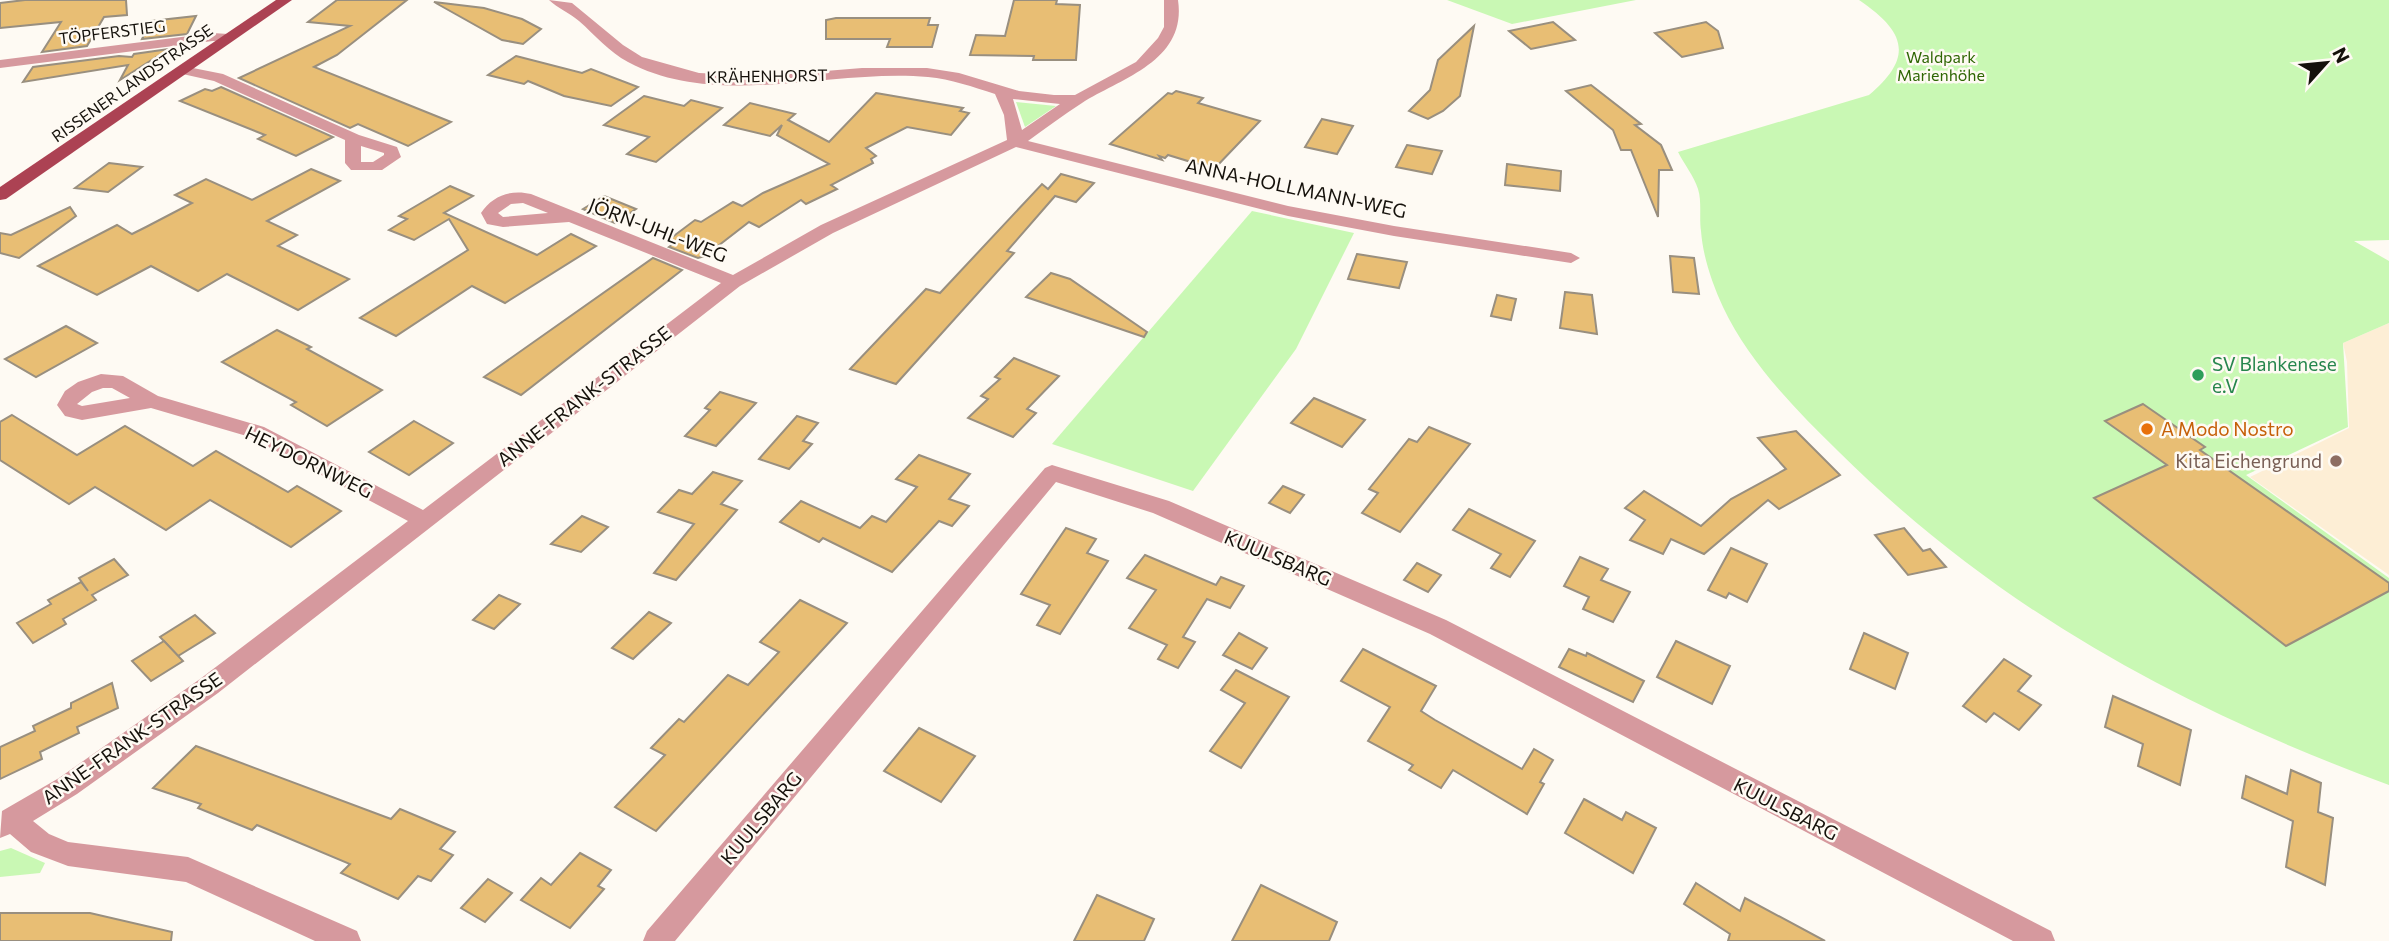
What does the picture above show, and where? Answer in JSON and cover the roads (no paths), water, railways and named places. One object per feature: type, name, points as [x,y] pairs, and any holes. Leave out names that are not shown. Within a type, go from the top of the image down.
[{"type":"main road","name":"RISSENER LANDSTRASSE","points":[[0,195],[285,0]]},
{"type":"street","name":"KRÄHENHORST","points":[[556,0],[580,12],[627,55],[668,72],[704,78],[755,79],[864,72],[930,72],[961,78],[1032,99],[1078,99]]},
{"type":"street","name":"ANNE-FRANK-STRASSE","points":[[6,822],[68,786],[209,686],[734,282],[827,229],[1015,142],[1078,99],[1123,77],[1155,53],[1171,27],[1174,14],[1171,0]]},
{"type":"street","name":"TÖPFERSTIEG","points":[[0,64],[213,37],[228,38]]},
{"type":"street","points":[[183,70],[218,77],[353,138]]},
{"type":"street","points":[[1000,90],[1009,104],[1015,125],[1015,142]]},
{"type":"street","name":"ANNA-HOLLMANN-WEG","points":[[1015,142],[1145,177],[1290,211],[1436,238],[1571,258]]},
{"type":"street","name":"JÖRN-UHL-WEG","points":[[567,217],[734,282]]},
{"type":"street","name":"HEYDORNWEG","points":[[151,401],[257,432],[424,520]]},
{"type":"street","name":"KUULSBARG","points":[[657,941],[1052,473],[1161,507],[1438,627],[2041,941]]},
{"type":"street","points":[[6,822],[40,843],[68,854],[188,870],[347,941]]},
{"type":"place","name":"SV Blankenese e.V","points":[[2198,375]]},
{"type":"place","name":"A Modo Nostro","points":[[2147,429]]},
{"type":"place","name":"Kita Eichengrund","points":[[2336,461]]},
{"type":"park label","name":"Waldpark Marienhöhe","points":[[1941,66]]}]
